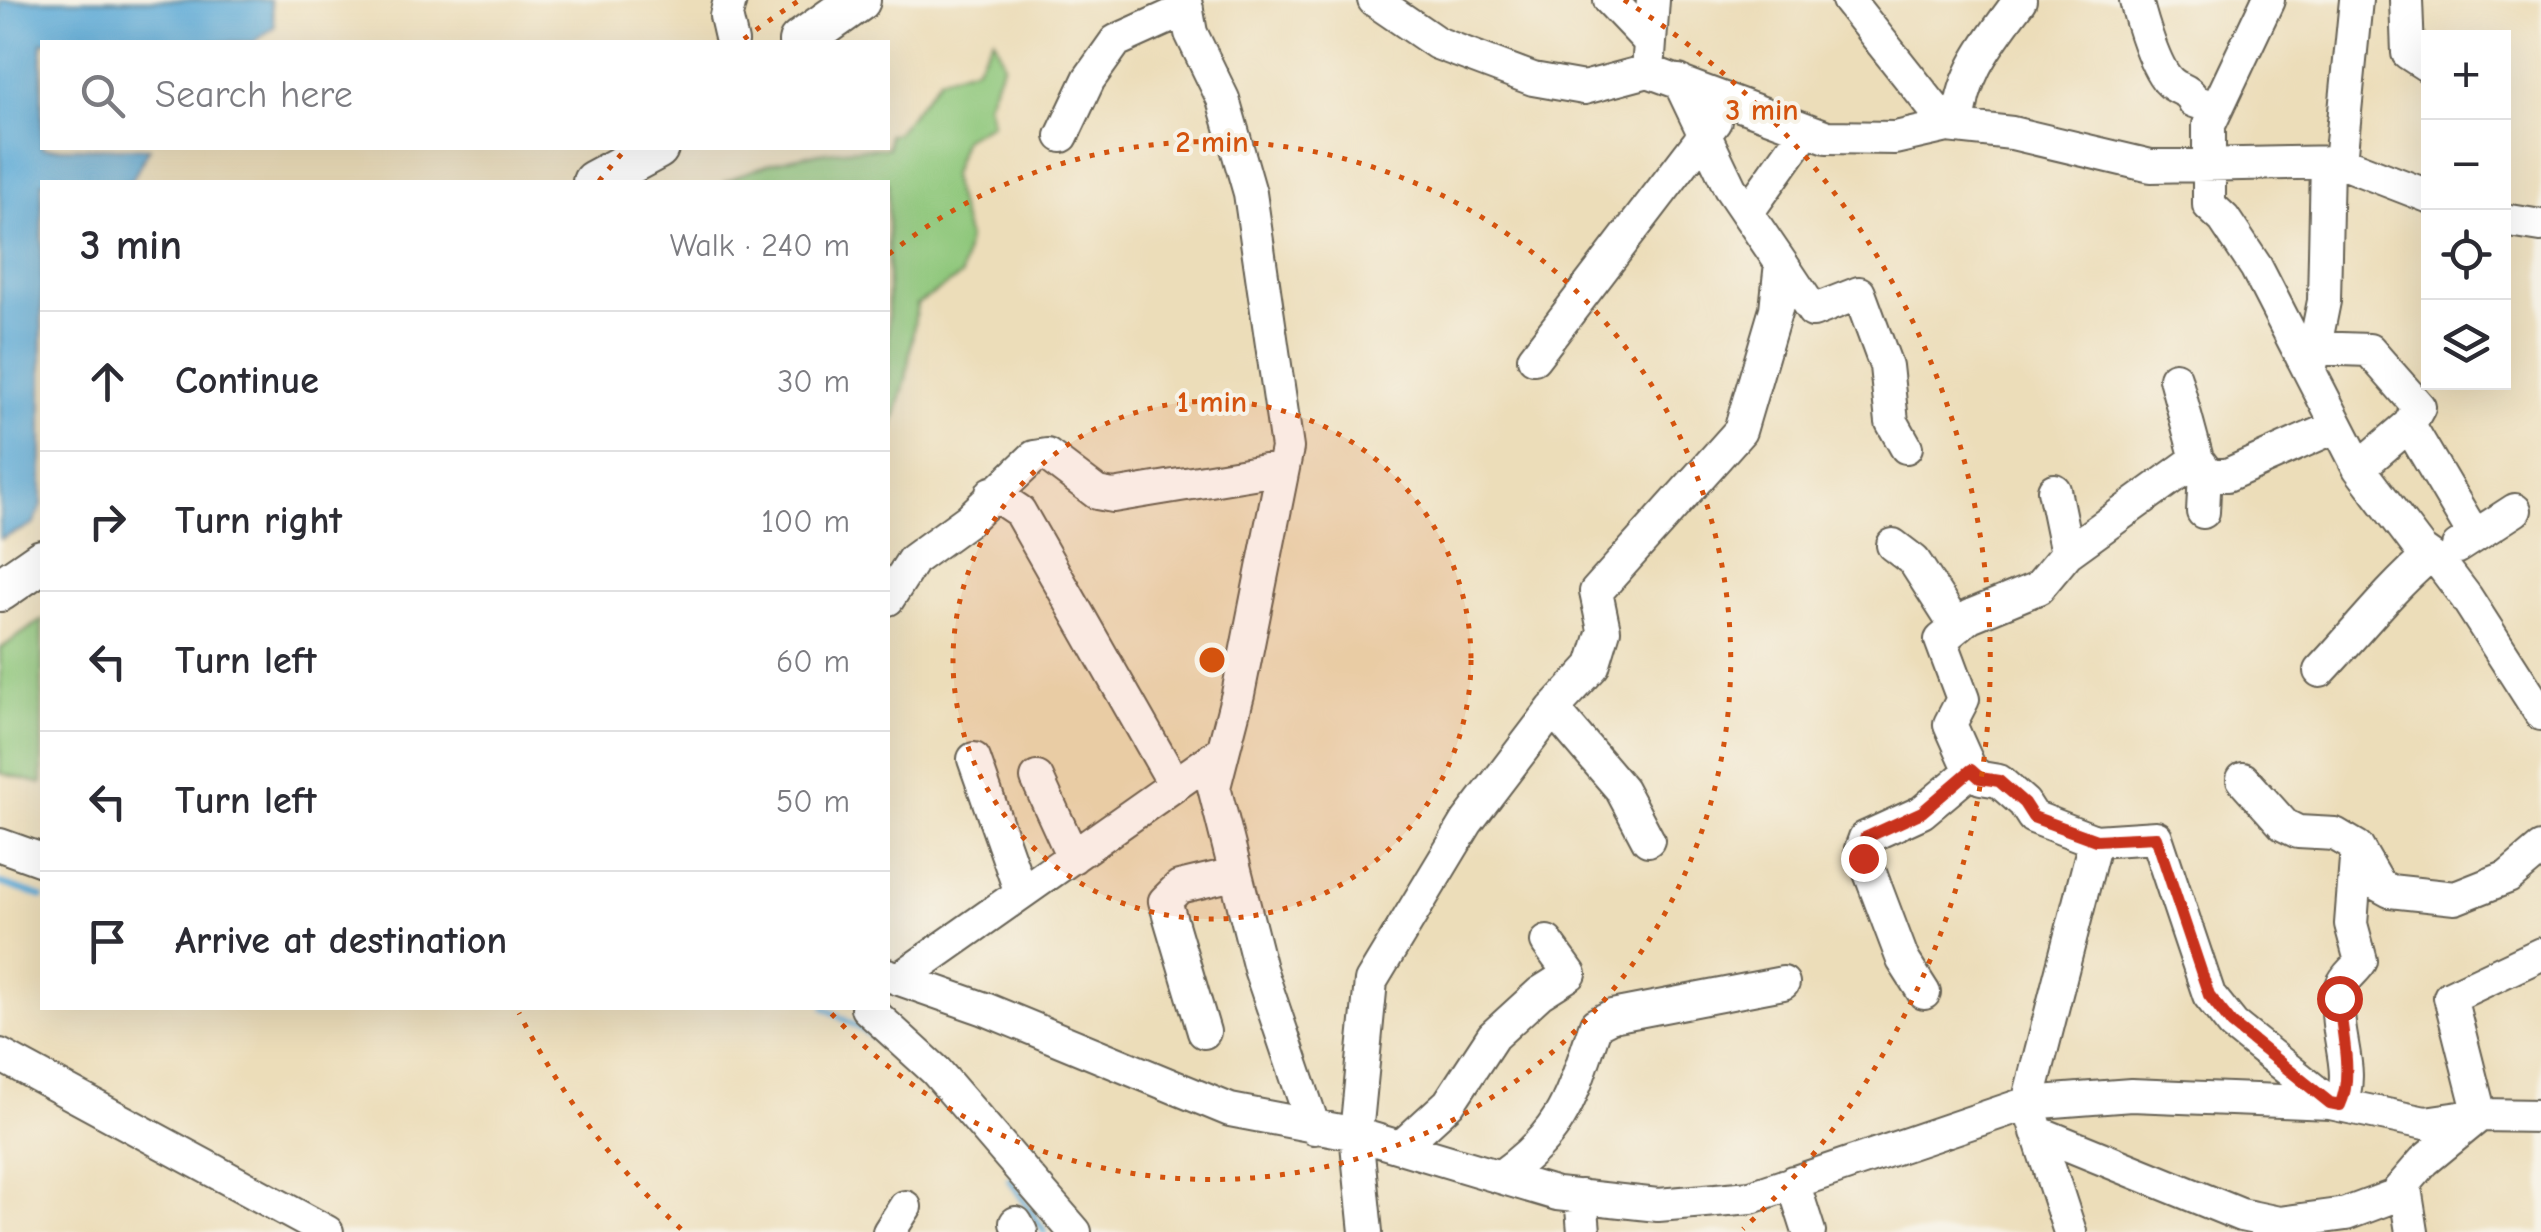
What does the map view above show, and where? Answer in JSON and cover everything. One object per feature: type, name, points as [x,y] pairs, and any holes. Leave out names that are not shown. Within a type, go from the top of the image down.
[{"type":"main road","points":[[803,40],[859,0]]},
{"type":"main road","points":[[598,180],[653,150]]},
{"type":"main road","points":[[634,180],[672,150]]},
{"type":"main road","points":[[0,590],[40,562]]},
{"type":"main road","points":[[0,618],[40,589]]},
{"type":"street","points":[[730,0],[726,16],[732,40]]},
{"type":"street","points":[[1374,0],[1436,43],[1533,78],[1584,88],[1648,56]]},
{"type":"street","points":[[1610,0],[1648,56],[1680,82],[1827,136],[1895,138],[1954,126],[2012,134],[2151,166],[2334,162],[2421,193]]},
{"type":"street","points":[[1648,56],[1653,0]]},
{"type":"street","points":[[1848,0],[1954,126]]},
{"type":"street","points":[[1954,126],[1967,78],[2020,0]]},
{"type":"street","points":[[2136,0],[2145,38],[2169,82],[2190,92],[2194,101],[2215,108]]},
{"type":"street","points":[[2268,0],[2215,108],[2206,164],[2208,206],[2224,218],[2312,360],[2358,468],[2435,560],[2541,714]]},
{"type":"street","points":[[2312,360],[2324,301],[2334,162],[2356,0]]},
{"type":"street","points":[[2406,0],[2408,54],[2421,62]]},
{"type":"street","points":[[1062,136],[1089,79],[1116,42],[1186,4],[1191,33],[1222,99],[1250,193],[1287,448],[1214,787],[1260,969],[1314,1128]]},
{"type":"street","points":[[1680,82],[1747,213],[1813,310],[1858,294],[1886,366],[1892,422],[1906,446]]},
{"type":"street","points":[[1534,358],[1732,103]]},
{"type":"street","points":[[1747,213],[1806,130]]},
{"type":"street","points":[[2511,221],[2541,226]]},
{"type":"street","points":[[1366,1232],[1356,1134],[1371,980],[1467,822],[1553,709],[1593,666],[1604,630],[1596,592],[1740,430],[1776,309],[1781,263]]},
{"type":"street","points":[[2312,360],[2368,350],[2419,407],[2409,425],[2358,468]]},
{"type":"street","points":[[2175,378],[2201,465],[2203,512]]},
{"type":"street","points":[[2409,425],[2474,535]]},
{"type":"street","points":[[2201,465],[2216,477],[2228,475],[2337,426]]},
{"type":"street","points":[[890,595],[913,560],[968,520],[1034,457],[1047,455],[1097,493],[1114,496],[1283,468]]},
{"type":"street","points":[[2201,465],[2067,553],[2038,588],[1955,625],[1940,640],[1963,699],[1950,724],[1971,770],[1980,778],[1999,781],[2024,803],[2033,817],[2096,840],[2156,837],[2209,995],[2232,1024],[2335,1104]]},
{"type":"street","points":[[2054,490],[2067,553]]},
{"type":"street","points":[[992,493],[1019,511],[1175,785]]},
{"type":"street","points":[[2320,671],[2368,620],[2385,594],[2514,510]]},
{"type":"street","points":[[1893,545],[1914,560],[1955,625]]},
{"type":"street","points":[[1553,709],[1621,789],[1648,840]]},
{"type":"street","points":[[893,977],[1022,893],[1223,750]]},
{"type":"street","points":[[974,758],[1022,893]]},
{"type":"street","points":[[1924,993],[1904,960],[1862,850],[1865,838],[1922,812],[1971,770]]},
{"type":"street","points":[[1038,778],[1073,856]]},
{"type":"street","points":[[2243,778],[2284,824],[2298,832],[2335,834],[2358,847],[2379,884],[2390,892],[2448,899],[2508,877],[2541,849]]},
{"type":"street","points":[[2070,1232],[2033,1118],[2096,840]]},
{"type":"street","points":[[0,845],[40,859]]},
{"type":"street","points":[[2335,1104],[2350,1078],[2341,1042],[2339,998],[2343,981],[2361,961],[2351,924],[2358,847]]},
{"type":"street","points":[[1204,1032],[1165,901],[1180,887],[1234,874]]},
{"type":"street","points":[[1402,1146],[1449,1103],[1493,1036],[1540,993],[1570,974],[1547,942]]},
{"type":"street","points":[[2480,1116],[2450,997],[2541,954]]},
{"type":"street","points":[[893,977],[985,1010],[1230,1110],[1356,1134],[1558,1194],[1658,1205],[1751,1197],[1793,1182],[2132,1094],[2335,1104],[2424,1123],[2480,1116],[2541,1116]]},
{"type":"street","points":[[1501,1176],[1534,1152],[1560,1122],[1596,1024],[1612,1016],[1784,983]]},
{"type":"street","points":[[869,1010],[936,1071],[1075,1232]]},
{"type":"street","points":[[0,1054],[327,1232]]},
{"type":"street","points":[[2033,1118],[2242,1223],[2280,1223],[2346,1214],[2406,1188],[2424,1161],[2480,1116]]},
{"type":"street","points":[[1793,1182],[1809,1232]]},
{"type":"street","points":[[2406,1188],[2412,1232]]},
{"type":"street","points":[[1581,1196],[1584,1232]]},
{"type":"green space","points":[[994,38],[1004,63],[987,103],[992,123],[964,138],[951,177],[968,239],[961,276],[917,304],[906,379],[890,435],[890,180],[729,180],[804,156],[846,150],[890,150],[890,134],[896,133],[940,78],[976,67]]},
{"type":"green space","points":[[40,621],[40,783],[0,773],[0,649]]},
{"type":"water","points":[[0,0],[270,0],[275,26],[257,40],[40,40],[40,150],[148,150],[132,180],[40,180],[40,509],[33,525],[0,539]]},
{"type":"waterway","points":[[0,883],[40,896]]},
{"type":"waterway","points":[[828,1010],[880,1041]]},
{"type":"waterway","points":[[1009,1179],[1045,1232]]},
{"type":"route","points":[[1863,858],[1865,838],[1922,812],[1950,793],[1971,770],[1980,778],[1999,781],[2024,803],[2033,817],[2096,840],[2142,834],[2156,837],[2184,931],[2209,995],[2232,1024],[2330,1103],[2340,1105],[2350,1078],[2341,1042],[2339,998]]}]
